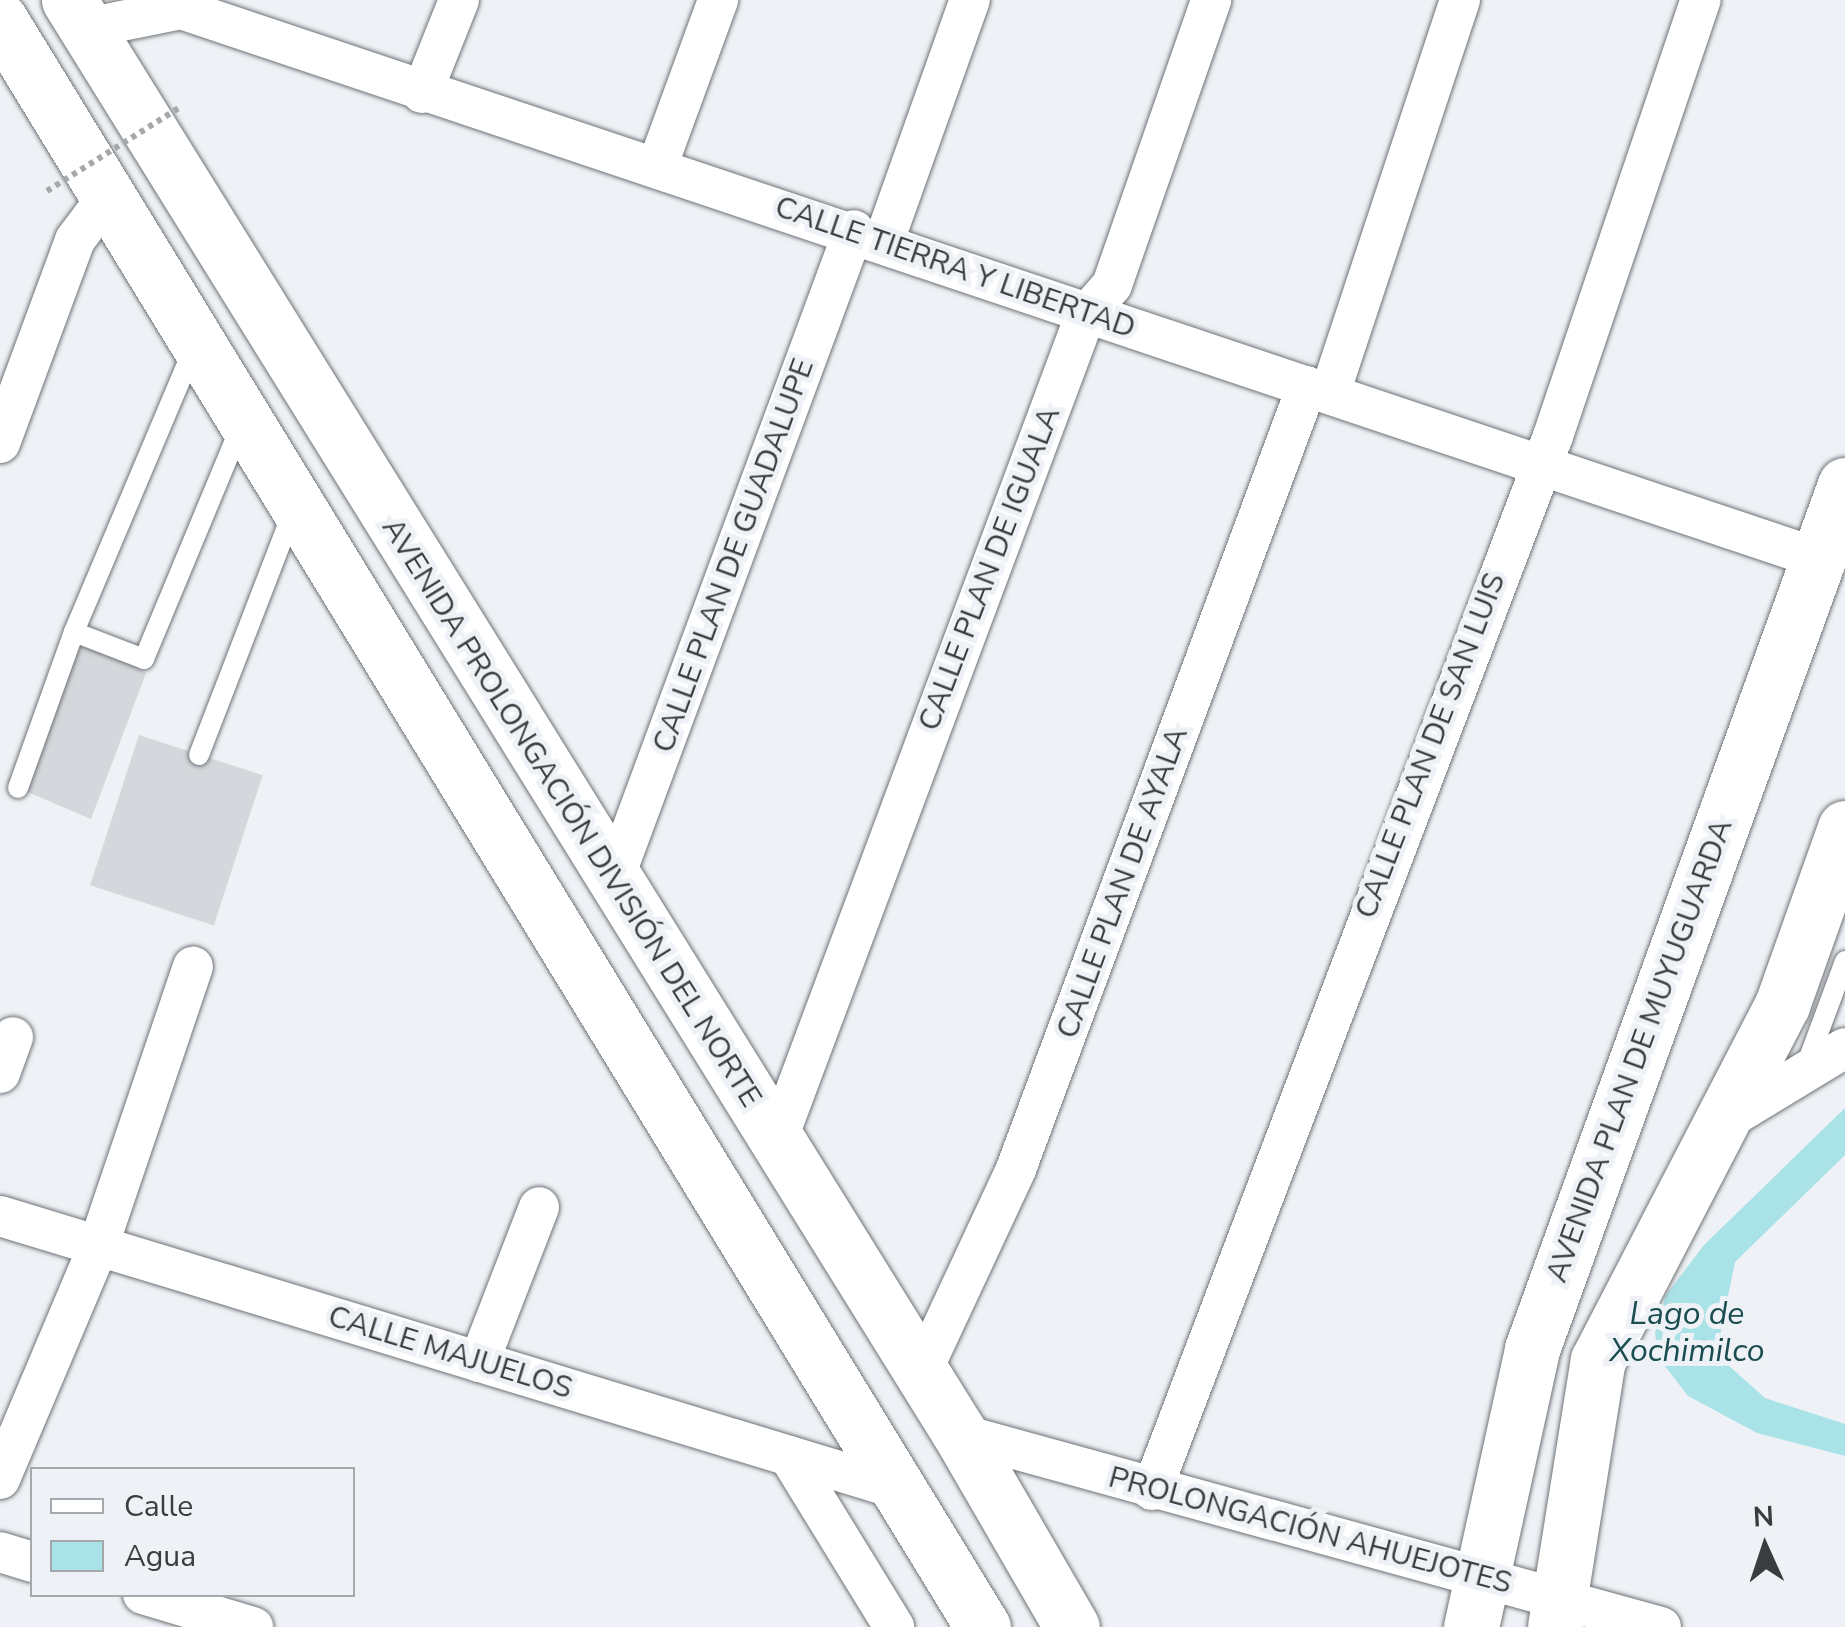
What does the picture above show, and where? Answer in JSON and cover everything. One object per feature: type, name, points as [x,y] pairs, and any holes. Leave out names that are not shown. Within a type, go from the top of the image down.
[{"type":"main road","name":"AVENIDA PROLONGACIÓN DIVISIÓN DEL NORTE","points":[[78,14],[960,1434],[1072,1627]]},
{"type":"main road","points":[[0,20],[983,1627]]},
{"type":"main road","name":"AVENIDA PLAN DE MUYUGUARDA","points":[[1478,1603],[1532,1350],[1845,485]]},
{"type":"main road","points":[[1559,1611],[1598,1360],[1714,1127],[1782,1006],[1845,828]]},
{"type":"street","points":[[422,93],[459,0]]},
{"type":"street","points":[[657,167],[718,0]]},
{"type":"street","name":"CALLE PLAN DE GUADALUPE","points":[[613,881],[869,236],[970,0]]},
{"type":"street","name":"CALLE PLAN DE IGUALA","points":[[776,1143],[1085,316],[1112,285],[1211,0]]},
{"type":"street","name":"CALLE PLAN DE AYALA","points":[[921,1373],[1016,1169],[1319,390],[1460,0]]},
{"type":"street","name":"CALLE PLAN DE SAN LUIS","points":[[1152,1490],[1537,465],[1553,436],[1701,0]]},
{"type":"street","name":"CALLE TIERRA Y LIBERTAD","points":[[78,14],[183,5],[422,93],[869,236],[1085,316],[1319,390],[1820,559]]},
{"type":"street","points":[[0,443],[74,240],[108,196]]},
{"type":"street","points":[[0,1480],[98,1247],[193,967]]},
{"type":"street","points":[[1714,1127],[1845,1048]]},
{"type":"street","points":[[480,1362],[539,1206]]},
{"type":"street","name":"CALLE MAJUELOS","points":[[0,1216],[900,1490]]},
{"type":"street","name":"PROLONGACIÓN AHUEJOTES","points":[[960,1434],[1152,1490],[1478,1603],[1661,1627]]},
{"type":"street","points":[[790,1456],[894,1627]]},
{"type":"street","points":[[0,1552],[30,1561]]},
{"type":"street","points":[[153,1597],[253,1627]]},
{"type":"lane","points":[[18,788],[74,632],[197,340]]},
{"type":"lane","points":[[74,632],[144,659],[245,417]]},
{"type":"lane","points":[[198,755],[296,502]]},
{"type":"lane","points":[[1802,1077],[1845,961]]},
{"type":"path","points":[[47,191],[179,108]]},
{"type":"water","name":"Lago de Xochimilco","points":[[1845,1108],[1845,1155],[1735,1262],[1720,1335],[1728,1365],[1765,1398],[1845,1424],[1845,1456],[1757,1433],[1688,1396],[1658,1357],[1655,1333],[1666,1295],[1704,1245]]},
{"type":"building","points":[[85,636],[146,673],[91,819],[18,788]]},
{"type":"building","points":[[139,735],[263,775],[214,925],[90,885]]}]
